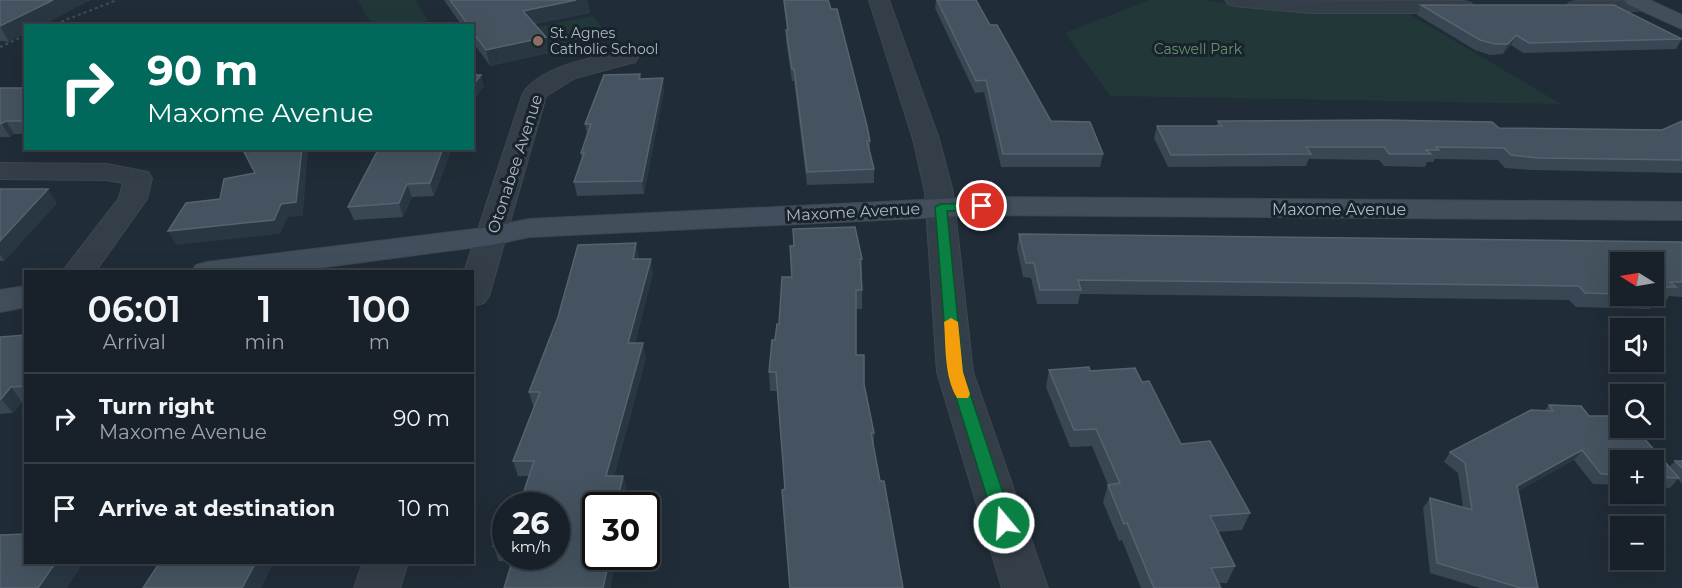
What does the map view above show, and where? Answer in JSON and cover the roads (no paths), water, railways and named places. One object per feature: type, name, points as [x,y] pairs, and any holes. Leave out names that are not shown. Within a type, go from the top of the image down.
[{"type":"street","points":[[879,0],[926,139],[941,207],[955,372],[1025,588]]},
{"type":"street","points":[[1235,0],[1311,7],[1487,7]]},
{"type":"street","points":[[1558,7],[1641,3],[1682,23]]},
{"type":"street","name":"Otonabee Avenue","points":[[474,290],[535,93],[550,79],[585,66],[627,57]]},
{"type":"street","points":[[0,171],[107,172],[138,178],[133,199],[80,270]]},
{"type":"street","name":"Maxome Avenue","points":[[223,270],[492,236],[529,228],[941,207],[1682,211]]},
{"type":"street","points":[[0,301],[24,296]]},
{"type":"street","points":[[377,588],[385,564]]},
{"type":"place","name":"St. Agnes Catholic School","points":[[538,41]]},
{"type":"park label","name":"Caswell Park","points":[[1198,49]]}]
